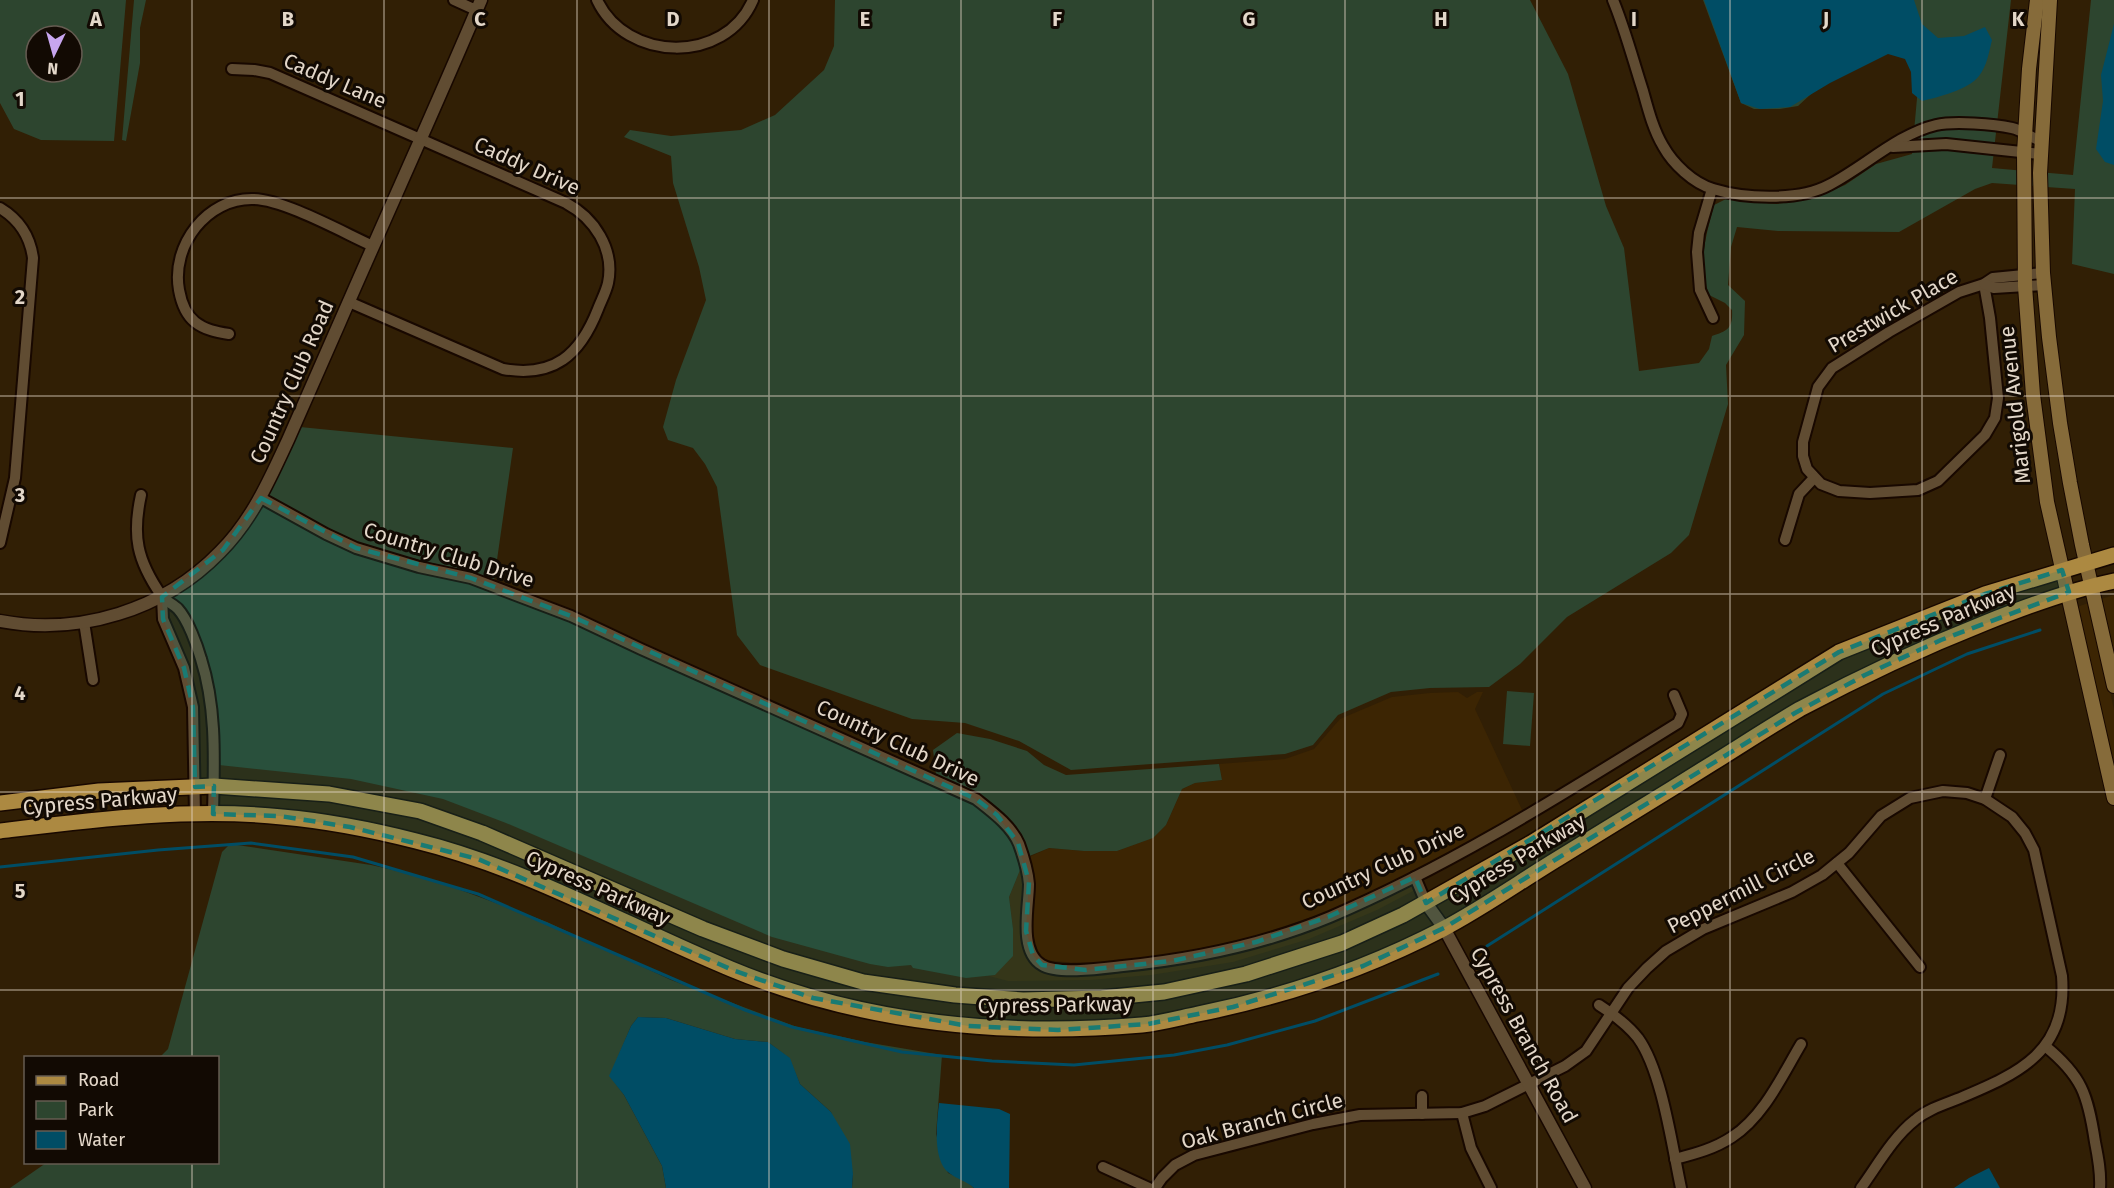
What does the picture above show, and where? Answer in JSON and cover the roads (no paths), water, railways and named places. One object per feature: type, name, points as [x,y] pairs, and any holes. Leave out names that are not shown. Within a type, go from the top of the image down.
[{"type":"main road","name":"Marigold Avenue","points":[[2037,0],[2029,69],[2024,153],[2025,280],[2032,384],[2047,501],[2114,798]]},
{"type":"main road","name":"Marigold Avenue","points":[[2050,0],[2041,148],[2044,279],[2060,423],[2082,545],[2114,686]]},
{"type":"main road","name":"Cypress Parkway","points":[[0,803],[99,791],[214,786],[329,794],[420,812],[482,833],[703,928],[783,959],[863,982],[955,995],[1023,1000],[1102,998],[1164,992],[1246,975],[1341,943],[1426,903],[1531,843],[1839,652],[1985,594],[2114,555]]},
{"type":"main road","name":"Cypress Parkway","points":[[0,831],[110,818],[213,814],[280,816],[351,827],[416,840],[478,859],[735,970],[813,998],[887,1015],[968,1026],[1058,1030],[1148,1024],[1233,1007],[1298,989],[1364,966],[1444,928],[1795,713],[1865,675],[1941,640],[2012,612],[2068,592],[2114,580]]},
{"type":"street","points":[[454,0],[479,5]]},
{"type":"street","points":[[597,0],[608,17],[621,29],[652,45],[676,49],[700,46],[721,37],[738,23],[753,0]]},
{"type":"street","points":[[1613,0],[1622,21],[1652,122],[1662,145],[1673,162],[1712,189],[1756,195],[1806,194],[1830,185],[1920,130],[1938,125],[1958,123],[2014,128],[2041,148]]},
{"type":"street","name":"Country Club Road","points":[[0,621],[46,625],[84,622],[122,612],[162,597],[223,550],[244,523],[261,498],[479,5]]},
{"type":"street","name":"Caddy Lane","points":[[232,69],[270,73],[420,139]]},
{"type":"street","name":"Caddy Drive","points":[[349,302],[492,365],[517,372],[538,370],[564,360],[581,343],[593,321],[607,284],[609,264],[605,245],[590,220],[566,203],[420,139]]},
{"type":"street","points":[[1890,148],[1946,144],[2024,153],[2041,148]]},
{"type":"street","points":[[1712,189],[1699,233],[1697,252],[1700,290],[1713,318]]},
{"type":"street","points":[[229,334],[212,331],[193,320],[184,308],[178,287],[178,263],[186,240],[202,220],[217,208],[244,200],[273,202],[373,246]]},
{"type":"street","points":[[0,208],[20,224],[27,235],[33,258],[16,469],[0,543]]},
{"type":"street","name":"Prestwick Place","points":[[1984,284],[1990,318],[1998,398],[1995,418],[1985,435],[1938,481],[1918,490],[1870,493],[1839,491],[1827,487],[1814,478],[1805,462],[1803,442],[1818,387],[1832,368],[1959,292],[1984,284],[1993,278],[2044,279]]},
{"type":"street","points":[[1785,540],[1799,494],[1814,478]]},
{"type":"street","points":[[141,495],[136,520],[137,548],[162,597],[163,619],[184,668],[193,707],[195,815]]},
{"type":"street","name":"Country Club Drive","points":[[261,498],[356,548],[418,567],[471,578],[571,616],[976,799],[997,815],[1018,843],[1029,882],[1026,931],[1033,955],[1042,965],[1060,969],[1086,970],[1172,961],[1256,942],[1328,917],[1414,877],[1536,811],[1678,723],[1682,714],[1674,695]]},
{"type":"street","points":[[162,597],[179,610],[194,641],[205,672],[212,713],[213,814]]},
{"type":"street","points":[[84,622],[93,680]]},
{"type":"street","points":[[1985,799],[2000,755]]},
{"type":"street","name":"Peppermill Circle","points":[[1529,1084],[1566,1066],[1586,1051],[1624,993],[1647,968],[1678,943],[1703,929],[1792,892],[1822,875],[1837,863],[1881,816],[1910,798],[1943,791],[1967,793],[1985,799],[2004,810],[2019,825],[2031,843],[2038,860],[2063,984],[2060,1011],[2045,1046],[2029,1063],[2010,1076],[1938,1107],[1915,1120],[1902,1133],[1861,1188]]},
{"type":"street","points":[[1837,863],[1920,967]]},
{"type":"street","points":[[1414,877],[1426,903]]},
{"type":"street","name":"Cypress Branch Road","points":[[1426,903],[1444,928],[1585,1188]]},
{"type":"street","points":[[1599,1005],[1611,1012],[1630,1029],[1650,1060],[1659,1085],[1681,1188]]},
{"type":"street","points":[[1675,1159],[1712,1148],[1745,1126],[1770,1096],[1801,1044]]},
{"type":"street","points":[[2045,1046],[2068,1067],[2085,1094],[2091,1116],[2100,1173],[2100,1188]]},
{"type":"street","name":"Oak Branch Circle","points":[[1155,1188],[1169,1170],[1194,1155],[1360,1114],[1462,1113],[1485,1106],[1529,1084]]},
{"type":"street","points":[[1422,1096],[1422,1114]]},
{"type":"street","points":[[1462,1113],[1471,1148],[1491,1188]]},
{"type":"street","points":[[1103,1167],[1149,1188]]},
{"type":"water","points":[[1704,0],[1914,0],[1922,24],[1938,38],[1964,36],[1985,27],[1992,40],[1986,63],[1979,76],[1968,85],[1944,95],[1922,101],[1912,93],[1911,72],[1905,59],[1888,54],[1830,83],[1790,107],[1760,109],[1741,103]]},
{"type":"water","points":[[2114,24],[2114,165],[2105,162],[2096,149],[2103,101],[2101,75]]},
{"type":"water","points":[[638,1017],[666,1018],[735,1039],[768,1042],[790,1058],[800,1084],[831,1112],[850,1144],[852,1188],[666,1188],[662,1166],[624,1095],[609,1076],[631,1026]]},
{"type":"water","points":[[939,1103],[999,1109],[1010,1114],[1009,1188],[974,1188],[949,1173],[944,1167],[940,1159],[937,1140]]},
{"type":"water","points":[[1989,1168],[2000,1188],[1954,1188],[1969,1178]]},
{"type":"waterway","points":[[1487,946],[1883,694],[1967,654],[2040,630]]},
{"type":"waterway","points":[[0,867],[158,850],[251,843],[353,857],[478,894],[745,1010],[792,1027],[902,1052],[992,1061],[1074,1065],[1174,1055],[1227,1045],[1315,1021],[1438,974]]}]
